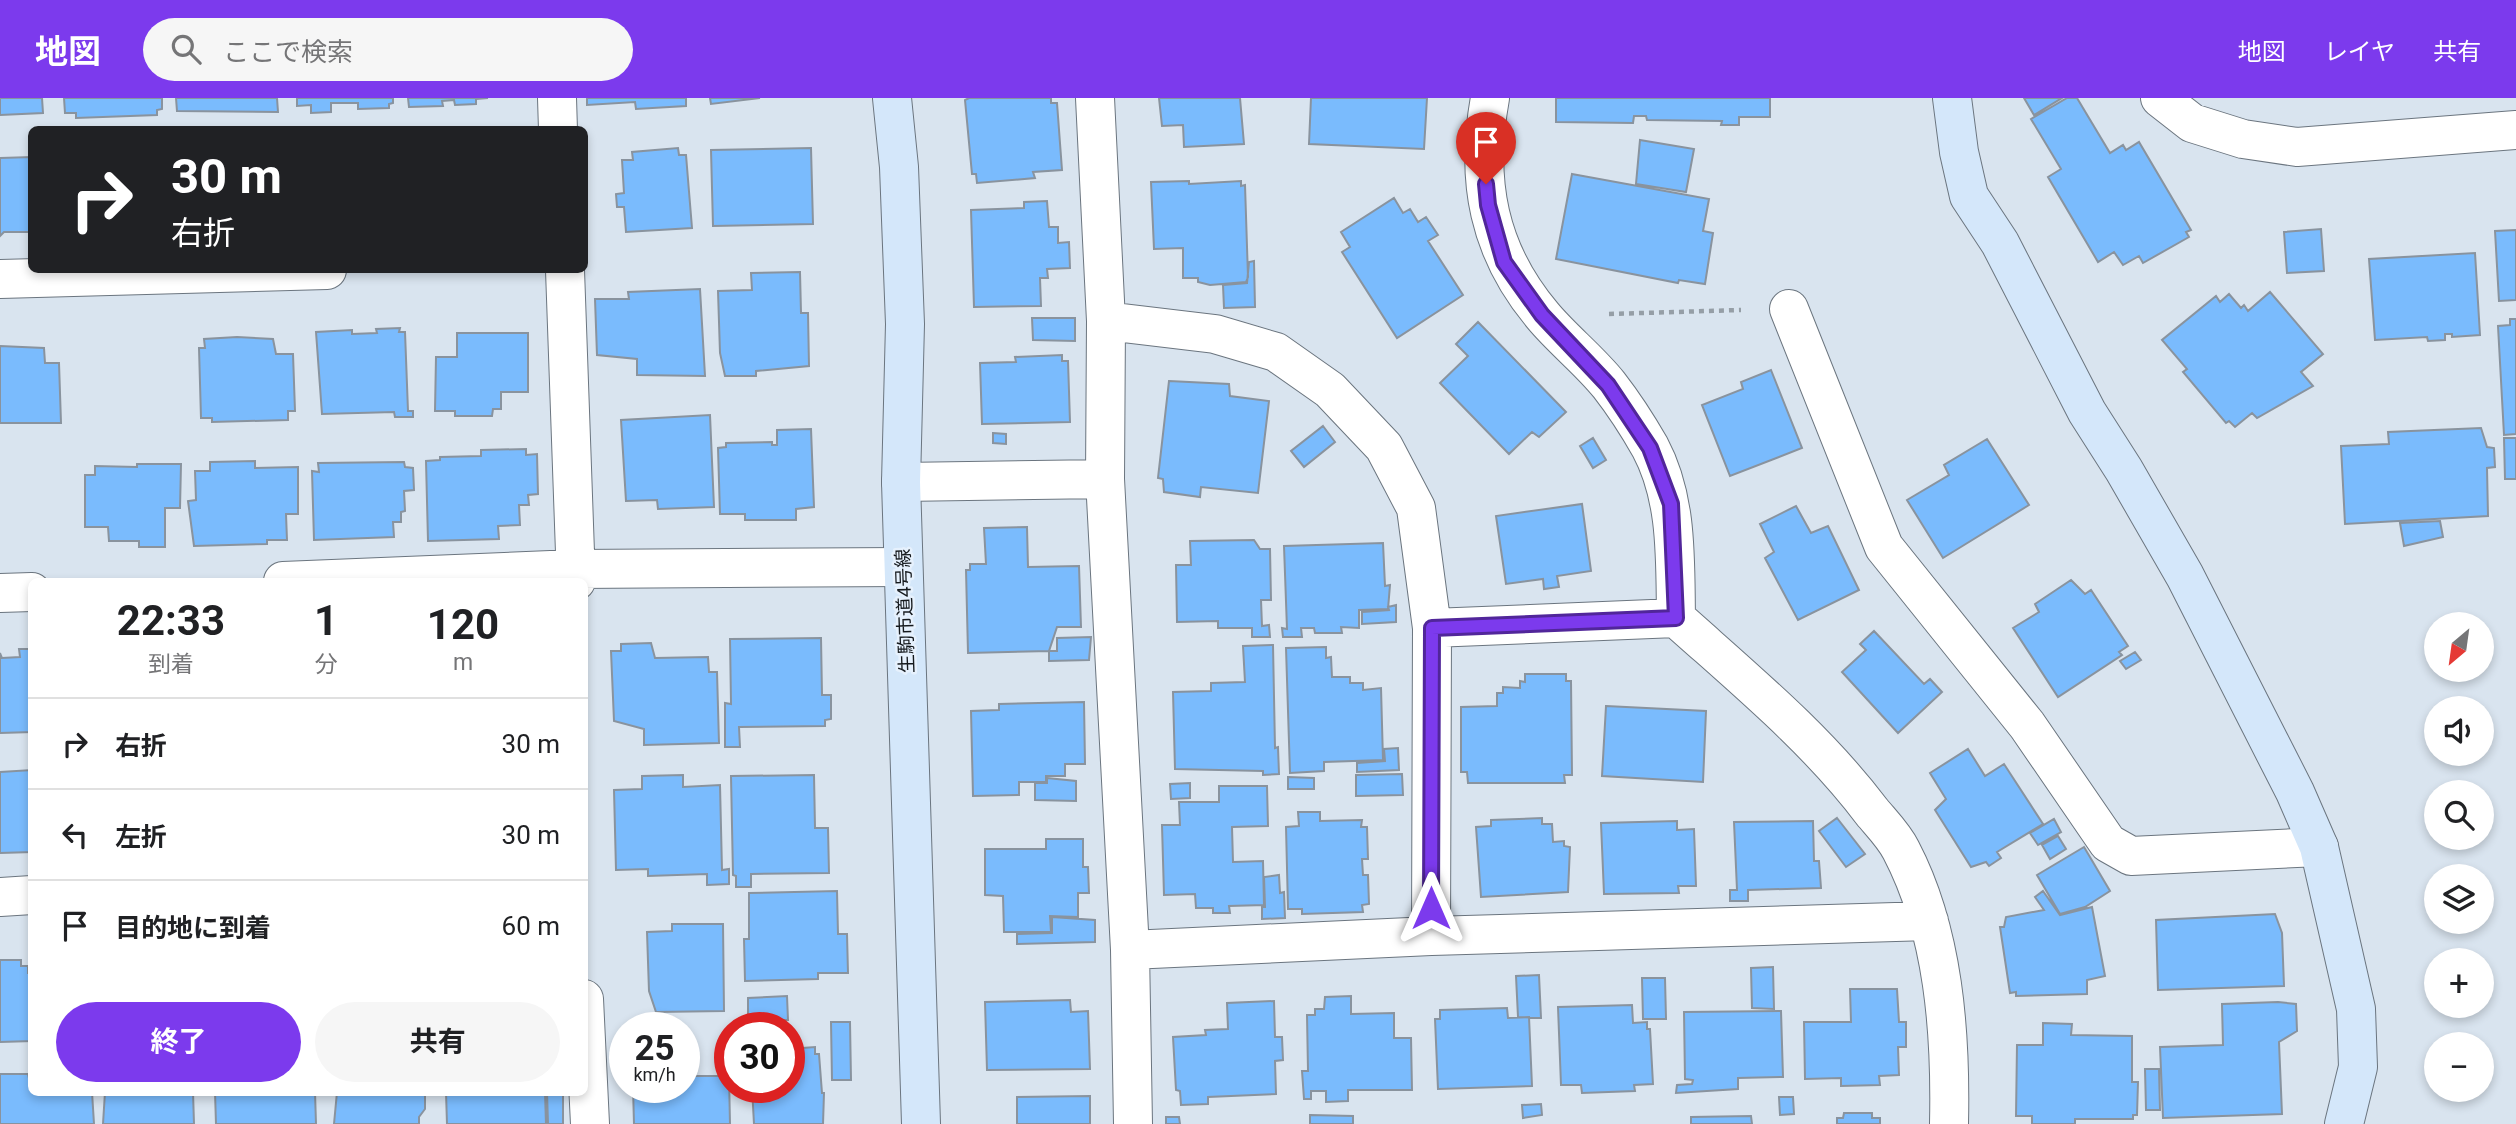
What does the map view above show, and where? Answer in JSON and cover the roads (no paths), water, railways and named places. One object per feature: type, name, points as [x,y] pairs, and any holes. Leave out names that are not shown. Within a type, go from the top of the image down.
[{"type":"street","points":[[557,98],[558,126]]},
{"type":"street","name":"生駒市道4号線","points":[[892,98],[899,167],[905,324],[901,482],[921,1124]]},
{"type":"street","points":[[1096,98],[1106,321],[1105,479],[1130,950],[1133,1124]]},
{"type":"street","points":[[1490,98],[1482,142],[1488,205],[1504,262],[1542,315],[1608,385],[1650,448],[1671,504],[1676,618]]},
{"type":"street","points":[[1952,98],[1959,152],[1969,196],[2000,243],[2087,412],[2185,576],[2280,760],[2319,847],[2356,1009],[2358,1067],[2344,1124]]},
{"type":"street","points":[[2160,98],[2192,124],[2243,139],[2297,147],[2516,130]]},
{"type":"street","points":[[0,279],[218,273]]},
{"type":"street","points":[[565,273],[575,575]]},
{"type":"street","points":[[1789,309],[1884,547],[2027,725],[2108,843],[2132,856],[2319,847]]},
{"type":"street","points":[[1106,321],[1215,334],[1276,352],[1330,390],[1384,447],[1416,508],[1432,628],[1431,936]]},
{"type":"street","points":[[901,482],[1105,479]]},
{"type":"street","points":[[430,578],[903,567]]},
{"type":"street","points":[[0,593],[28,592]]},
{"type":"street","points":[[1432,628],[1676,618],[1752,686],[1847,779],[1901,849],[1929,920],[1949,1029],[1949,1124]]},
{"type":"street","points":[[0,897],[28,895]]},
{"type":"street","points":[[1130,950],[1431,936],[1929,920]]},
{"type":"street","points":[[588,1082],[590,1124]]}]
